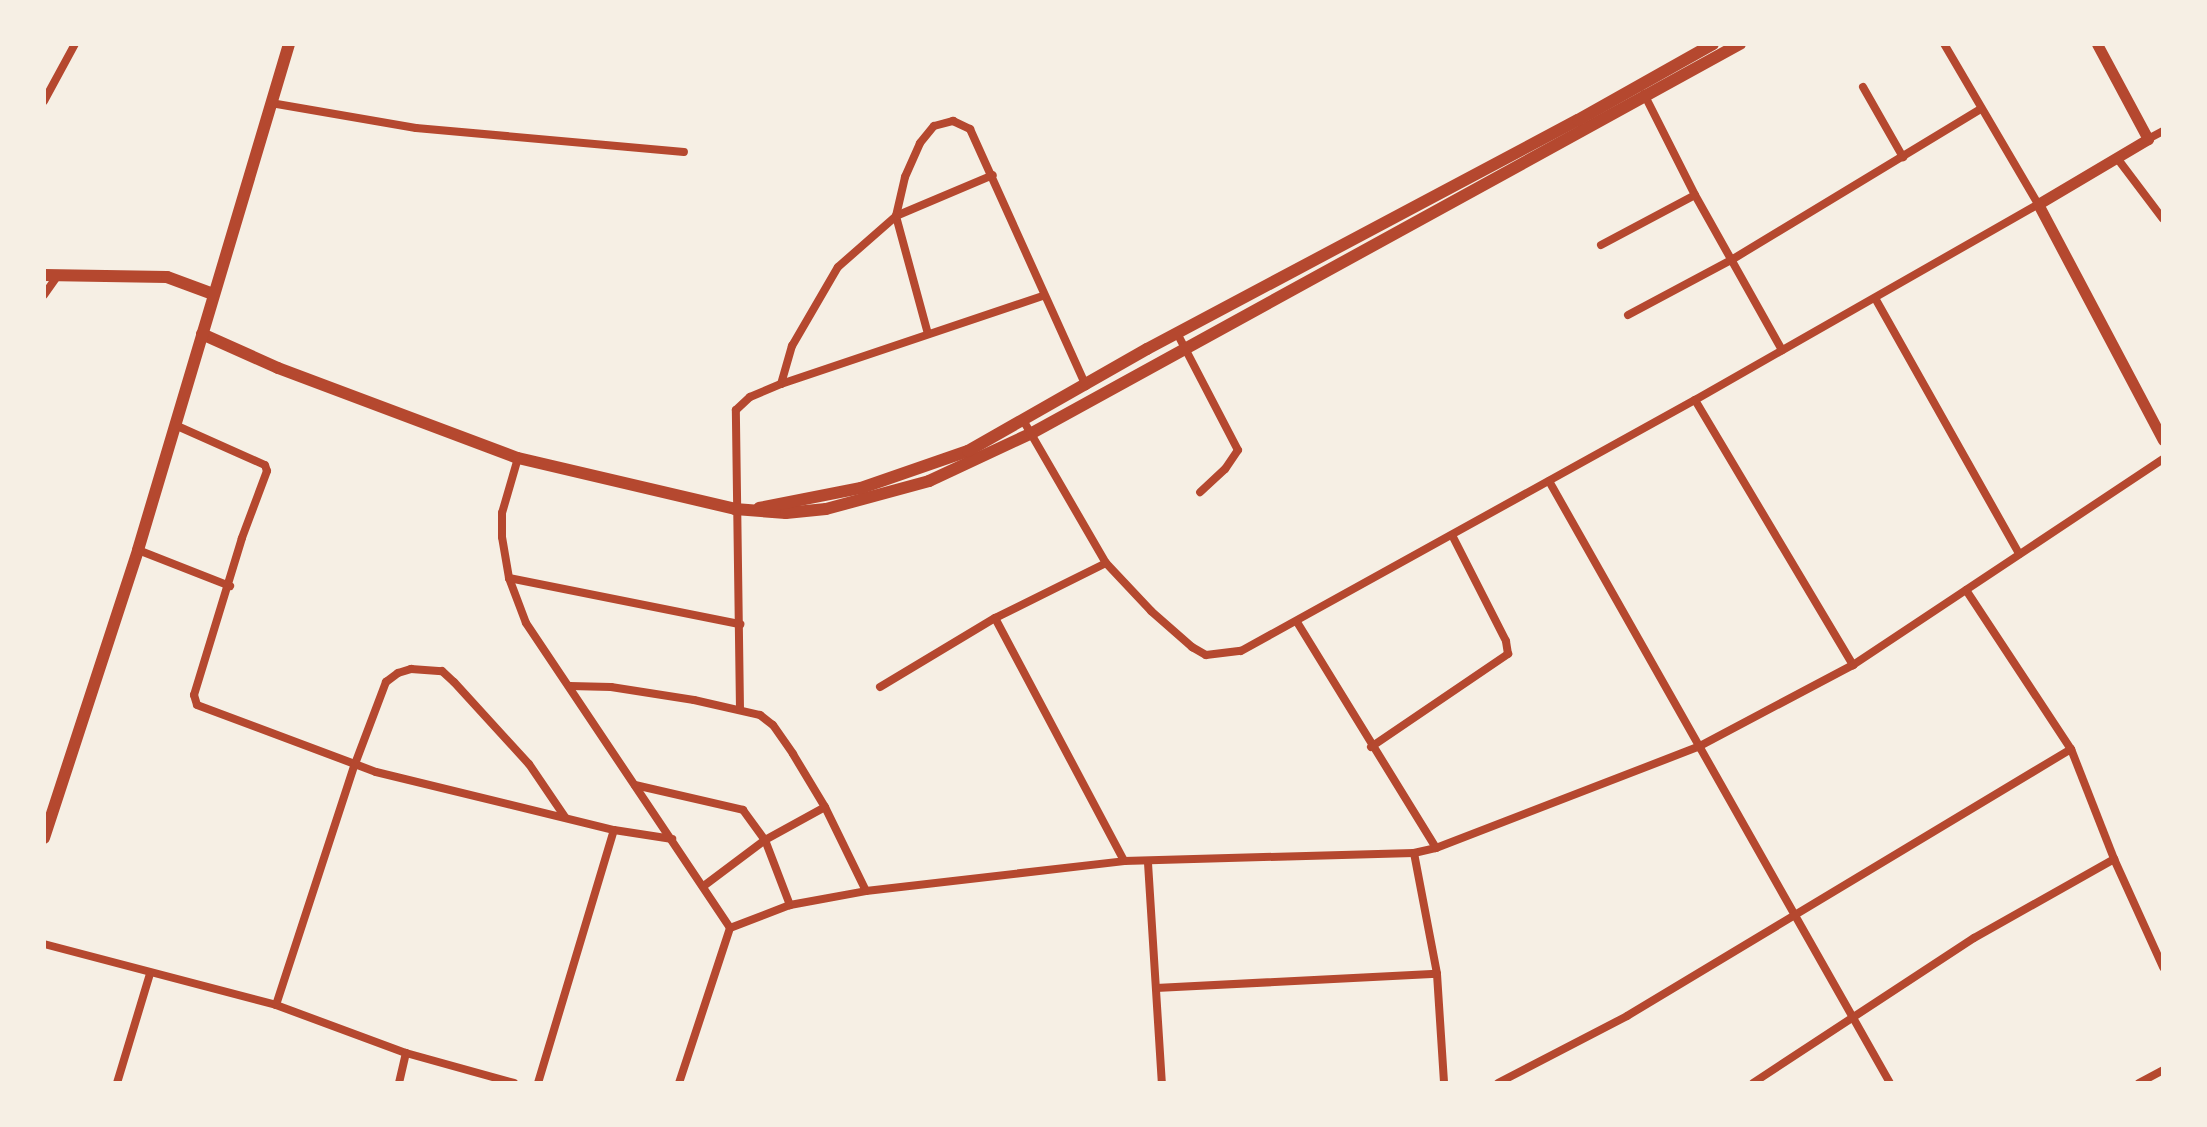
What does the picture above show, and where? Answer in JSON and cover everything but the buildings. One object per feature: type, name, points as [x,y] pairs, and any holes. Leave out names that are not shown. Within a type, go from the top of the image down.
[{"type":"main road","points":[[44,838],[138,550],[289,44]]},
{"type":"main road","points":[[202,334],[278,368],[518,458],[735,509],[786,513],[826,509],[898,492],[978,460],[1032,433],[1184,347],[1424,219],[1642,91],[1713,44]]},
{"type":"main road","points":[[756,509],[784,501],[822,498],[919,470],[968,451],[1177,333],[1642,91],[1740,44]]},
{"type":"main road","points":[[1417,207],[1424,219]]},
{"type":"main road","points":[[44,275],[167,277],[213,294]]},
{"type":"street","points":[[44,101],[75,44]]},
{"type":"street","points":[[1944,44],[2038,204],[2163,440]]},
{"type":"street","points":[[2097,44],[2148,139]]},
{"type":"street","points":[[1863,87],[1903,157]]},
{"type":"street","points":[[1642,91],[1695,195],[1782,350]]},
{"type":"street","points":[[271,103],[416,128],[684,152]]},
{"type":"street","points":[[1628,315],[1733,259],[1981,109]]},
{"type":"street","points":[[928,334],[896,216],[905,177],[920,143],[934,126],[953,121],[966,125],[993,175],[1043,296],[1086,386]]},
{"type":"street","points":[[1023,420],[1106,563],[1151,611],[1192,647],[1206,655],[1241,651],[1695,400],[2163,131]]},
{"type":"street","points":[[2117,158],[2163,219]]},
{"type":"street","points":[[781,384],[792,346],[838,267],[896,216],[993,175]]},
{"type":"street","points":[[1601,245],[1695,195]]},
{"type":"street","points":[[44,295],[58,275]]},
{"type":"street","points":[[740,709],[736,410],[750,397],[781,384],[1043,296]]},
{"type":"street","points":[[1875,298],[2019,554]]},
{"type":"street","points":[[1177,333],[1238,450],[1225,469],[1200,492]]},
{"type":"street","points":[[1695,400],[1853,665]]},
{"type":"street","points":[[175,425],[266,468],[194,695],[195,702],[209,710],[355,764],[614,830],[672,839]]},
{"type":"street","points":[[518,458],[502,513],[509,578],[526,623],[705,885],[730,928],[679,1083]]},
{"type":"street","points":[[730,928],[790,905],[866,891],[1124,861],[1148,863],[1414,853],[1436,848],[1698,747],[1853,665],[2163,459]]},
{"type":"street","points":[[1549,481],[1890,1083]]},
{"type":"street","points":[[1371,747],[1508,654],[1506,641],[1452,535]]},
{"type":"street","points":[[138,550],[230,586]]},
{"type":"street","points":[[880,687],[995,618],[1106,563]]},
{"type":"street","points":[[509,578],[740,624]]},
{"type":"street","points":[[1966,590],[2071,749],[2114,859],[2163,967]]},
{"type":"street","points":[[995,618],[1124,861]]},
{"type":"street","points":[[1297,622],[1371,747],[1436,848]]},
{"type":"street","points":[[276,1005],[355,764],[386,682],[411,669],[442,671],[529,764],[566,818]]},
{"type":"street","points":[[570,686],[611,687],[740,709],[773,725],[825,807],[866,891]]},
{"type":"street","points":[[1498,1083],[1627,1016],[2071,749]]},
{"type":"street","points":[[635,785],[743,810],[765,840],[790,905]]},
{"type":"street","points":[[705,885],[765,840],[825,807]]},
{"type":"street","points":[[538,1083],[614,830]]},
{"type":"street","points":[[1414,853],[1437,974],[1444,1083]]},
{"type":"street","points":[[1753,1083],[1853,1014],[1974,938],[2114,859]]},
{"type":"street","points":[[1148,863],[1162,1083]]},
{"type":"street","points":[[44,944],[276,1005],[406,1053],[514,1083]]},
{"type":"street","points":[[117,1083],[150,974]]},
{"type":"street","points":[[1156,988],[1437,974]]},
{"type":"street","points":[[399,1083],[406,1053]]},
{"type":"street","points":[[2139,1083],[2163,1070]]}]
